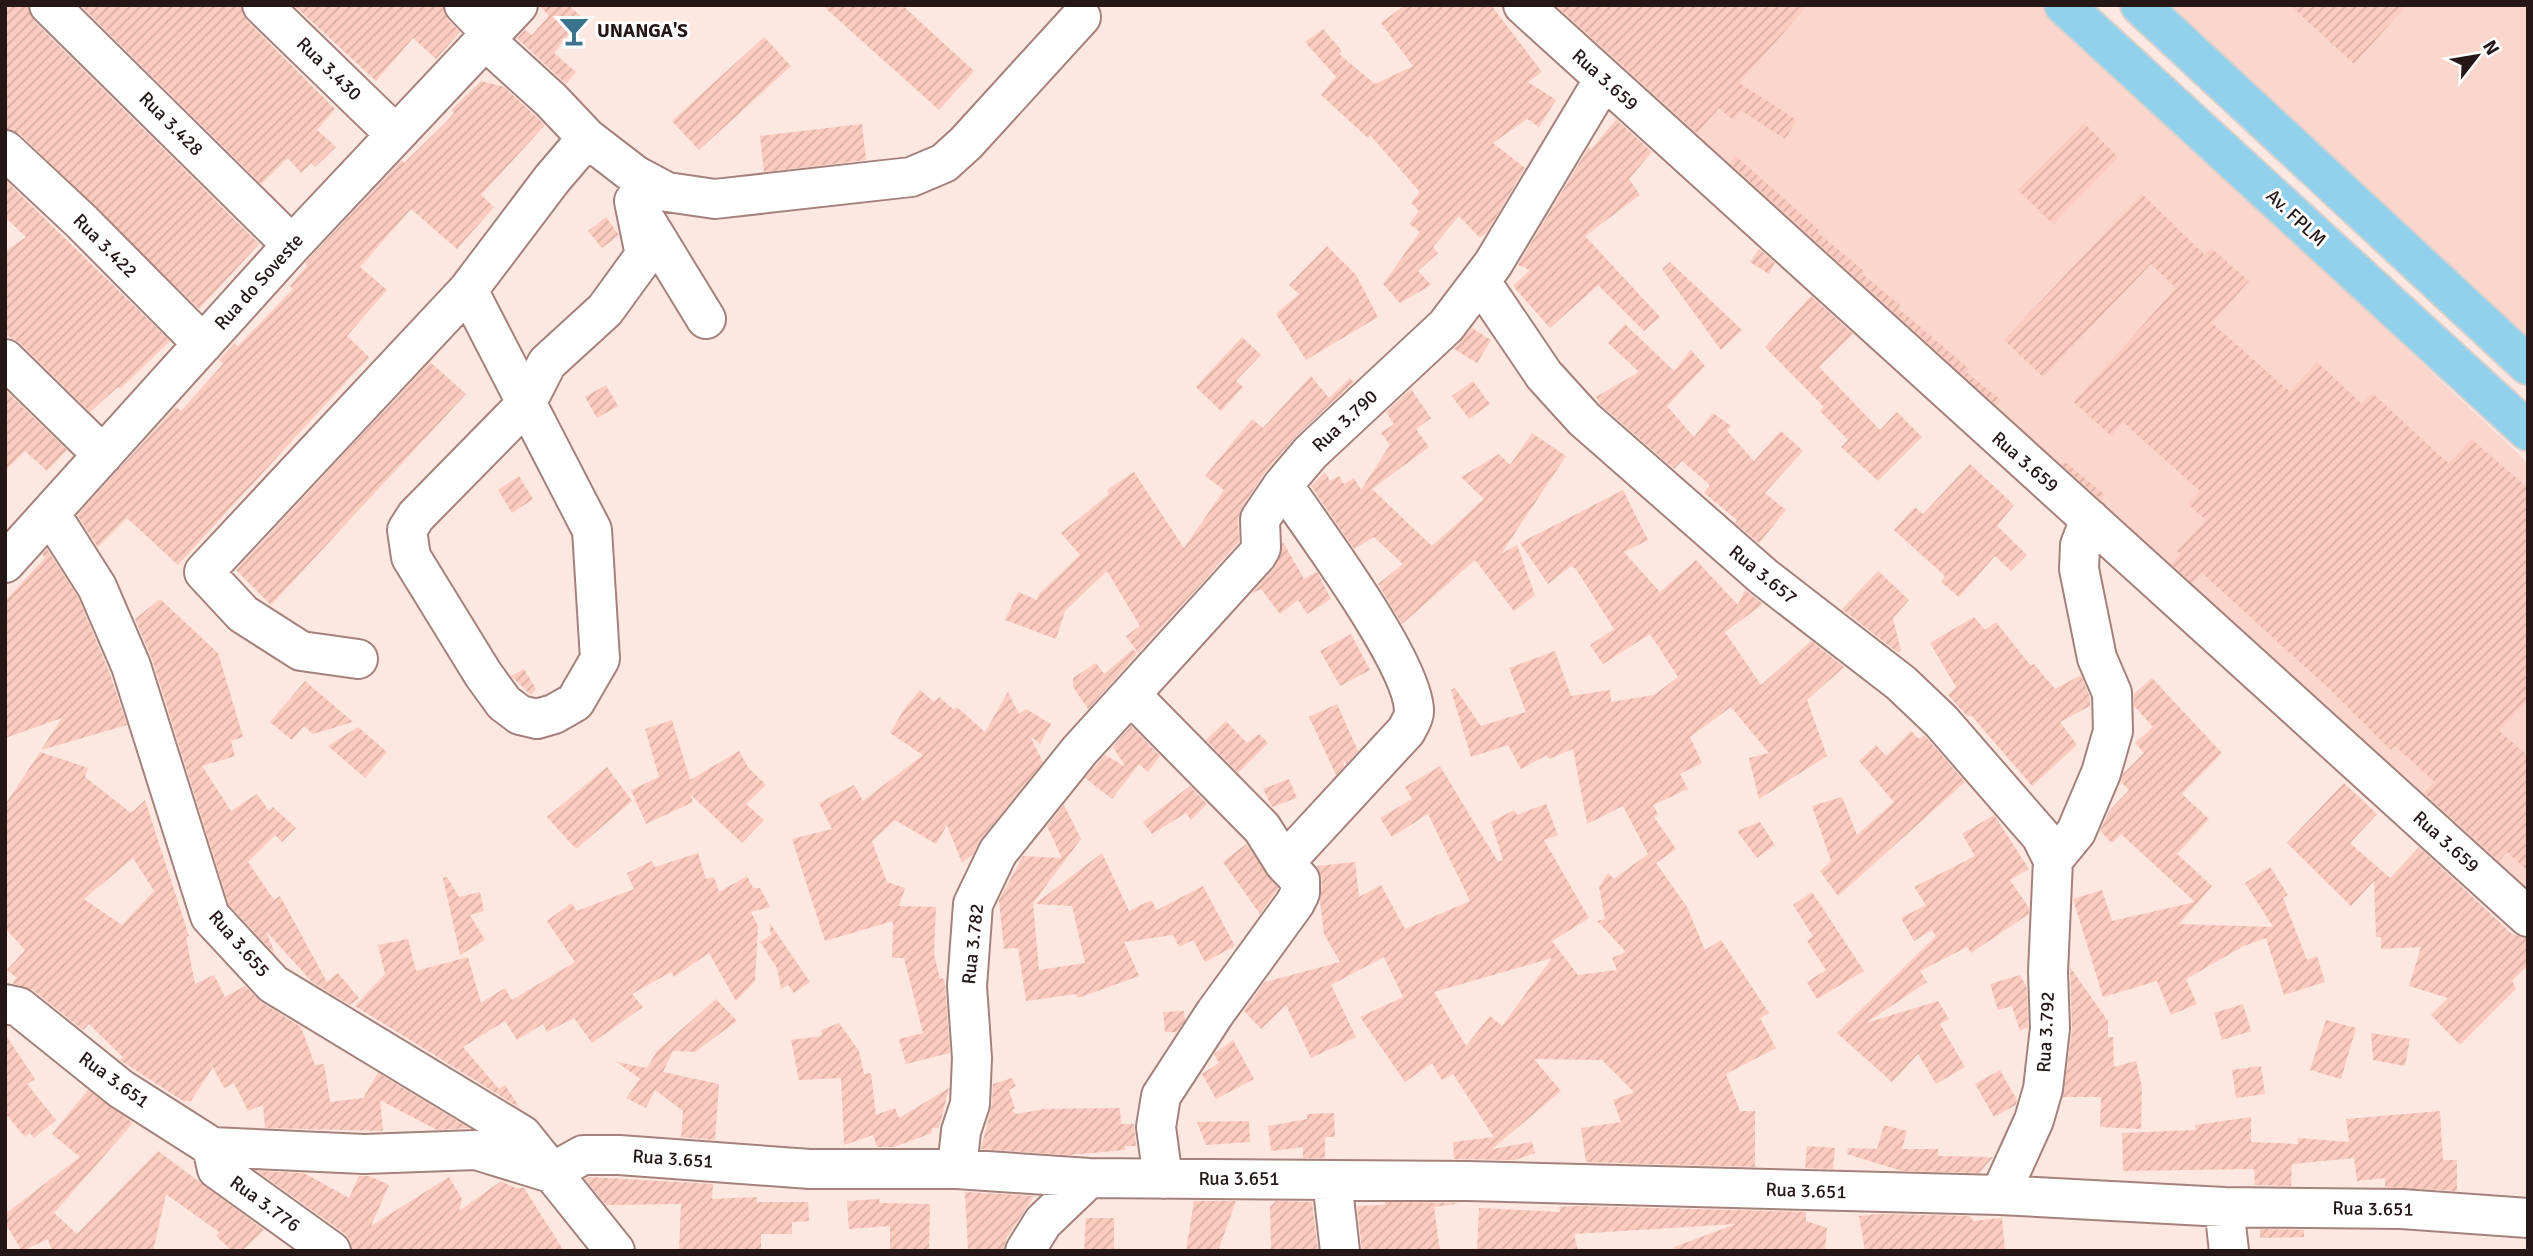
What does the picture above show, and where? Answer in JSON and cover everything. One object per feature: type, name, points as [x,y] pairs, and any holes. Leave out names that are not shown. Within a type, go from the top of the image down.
[{"type":"main road","name":"Av. FPLM","points":[[2064,5],[2528,431]]},
{"type":"main road","points":[[2140,5],[2528,365]]},
{"type":"street","name":"Rua 3.428","points":[[49,5],[292,245]]},
{"type":"street","name":"Rua 3.430","points":[[262,5],[395,134]]},
{"type":"street","points":[[464,5],[489,37],[635,188],[706,320]]},
{"type":"street","name":"Rua do Soveste","points":[[8,553],[50,513],[292,245],[518,5]]},
{"type":"street","name":"Rua 3.659","points":[[1523,5],[1933,380],[2091,519],[2528,917]]},
{"type":"street","points":[[635,188],[715,199],[911,177],[944,163],[966,143],[1081,17]]},
{"type":"street","name":"Rua 3.790","points":[[1080,750],[1257,555],[1261,548],[1260,519],[1283,485],[1311,452],[1446,326],[1480,282],[1604,79]]},
{"type":"street","points":[[358,659],[301,651],[243,614],[204,572],[468,290],[552,179],[587,138]]},
{"type":"street","name":"Rua 3.422","points":[[5,150],[82,222],[203,344]]},
{"type":"street","points":[[468,290],[526,404],[592,530],[600,659],[575,702],[554,714],[537,719],[520,715],[504,702],[483,674],[411,557],[407,544],[408,530],[416,516],[526,404],[547,363],[605,310],[645,255],[635,188]]},
{"type":"street","name":"Rua 3.657","points":[[1480,282],[1558,394],[1764,577],[1901,684],[1941,721],[2041,836],[2053,860]]},
{"type":"street","points":[[5,359],[103,455]]},
{"type":"street","points":[[1283,485],[1355,590],[1394,654],[1410,692],[1415,714],[1406,731],[1284,863]]},
{"type":"street","name":"Rua 3.655","points":[[50,513],[97,587],[131,666],[210,916],[273,984],[522,1135],[615,1251]]},
{"type":"street","points":[[2053,860],[2076,832],[2101,773],[2113,731],[2112,694],[2097,658],[2079,569],[2080,545],[2091,519]]},
{"type":"street","points":[[1131,695],[1262,828],[1284,863],[1300,880],[1300,893],[1295,903],[1215,1013],[1161,1097],[1156,1127],[1163,1179]]},
{"type":"street","name":"Rua 3.782","points":[[957,1169],[961,1131],[970,1104],[972,1058],[967,986],[973,904],[998,852],[1080,750]]},
{"type":"street","name":"Rua 3.792","points":[[2000,1195],[2034,1120],[2043,1089],[2050,1028],[2048,972],[2053,860]]},
{"type":"street","name":"Rua 3.651","points":[[10,1001],[121,1089],[212,1147],[364,1154],[476,1150],[551,1173],[583,1156],[595,1155],[810,1169],[957,1169],[1089,1178],[1332,1180],[2000,1195],[2224,1207],[2402,1209],[2528,1219]]},
{"type":"street","name":"Rua 3.776","points":[[212,1147],[217,1169],[331,1251]]},
{"type":"street","points":[[1025,1251],[1043,1222],[1089,1178]]},
{"type":"street","points":[[1332,1180],[1340,1251]]},
{"type":"street","points":[[2224,1207],[2230,1251]]},
{"type":"shaded area","points":[[1554,5],[2043,5],[2528,463],[2528,925]]},
{"type":"shaded area","points":[[2167,5],[2528,5],[2528,337]]},
{"type":"building","points":[[5,5],[28,5],[34,21],[259,244],[199,309],[20,134],[5,129]]},
{"type":"building","points":[[80,5],[241,5],[247,21],[335,109],[317,130],[336,147],[315,167],[311,163],[301,173],[288,158],[261,184]]},
{"type":"building","points":[[294,5],[443,5],[448,20],[460,32],[436,59],[413,38],[376,81]]},
{"type":"building","points":[[539,5],[568,5],[582,17],[554,53],[576,72],[566,84],[517,38],[525,30],[532,35],[549,16]]},
{"type":"building","points":[[822,5],[902,5],[974,71],[939,110]]},
{"type":"building","points":[[1405,5],[1491,5],[1542,72],[1528,82],[1556,100],[1539,127],[1527,119],[1493,143],[1525,168],[1487,232],[1480,238],[1459,216],[1433,247],[1438,253],[1418,271],[1431,285],[1400,303],[1383,284],[1420,232],[1409,224],[1419,211],[1411,203],[1420,192],[1370,135],[1368,138],[1321,95],[1336,77],[1305,42],[1323,29],[1342,51],[1339,54],[1375,84],[1413,66],[1381,23]]},
{"type":"building","points":[[1556,5],[1808,5],[1739,83],[1797,120],[1785,139],[1742,111],[1733,120],[1719,108],[1697,133]]},
{"type":"building","points":[[2290,5],[2407,5],[2354,64]]},
{"type":"building","points":[[764,37],[791,66],[699,150],[672,121]]},
{"type":"building","points":[[481,81],[504,87],[545,125],[481,195],[494,207],[457,249],[411,209],[360,267],[387,290],[347,336],[369,357],[178,565],[127,518],[98,547],[77,515],[176,407],[181,411],[223,364],[219,360],[235,343],[238,346],[293,289],[290,286],[307,266],[305,263],[402,160],[404,163],[446,122],[454,113],[451,110]]},
{"type":"building","points":[[1609,113],[1652,152],[1629,179],[1640,195],[1585,236],[1660,317],[1644,331],[1598,285],[1550,328],[1513,286],[1530,270],[1518,265],[1589,147],[1591,149],[1616,120]]},
{"type":"building","points":[[2084,123],[2118,157],[2053,224],[2018,190]]},
{"type":"building","points":[[862,124],[866,160],[764,172],[760,136]]},
{"type":"building","points":[[1736,156],[1819,230],[1817,232],[1864,271],[1862,274],[1900,305],[1898,308],[1968,368],[1966,372],[2001,400],[1997,406],[1730,163]]},
{"type":"building","points":[[5,180],[170,341],[120,389],[118,387],[90,412],[20,343],[5,334],[5,252],[26,237],[5,217]]},
{"type":"building","points":[[2142,194],[2205,255],[2211,248],[2249,281],[2212,323],[2290,392],[2317,362],[2362,404],[2372,393],[2449,464],[2471,439],[2528,488],[2528,700],[2499,731],[2528,756],[2528,871],[2507,852],[2499,861],[2424,793],[2435,782],[2395,746],[2391,750],[2324,684],[2202,573],[2192,583],[2171,564],[2181,554],[2177,551],[2206,520],[2188,504],[2200,491],[2123,422],[2111,436],[2074,402],[2176,288],[2151,264],[2043,377],[2004,340]]},
{"type":"building","points":[[606,217],[619,235],[602,248],[588,231]]},
{"type":"building","points":[[1327,246],[1356,275],[1378,317],[1306,360],[1276,314],[1299,294],[1289,285]]},
{"type":"building","points":[[1759,249],[1775,263],[1769,274],[1750,262]]},
{"type":"building","points":[[1670,262],[1742,330],[1721,350],[1662,269]]},
{"type":"building","points":[[1811,296],[1853,334],[1819,367],[1880,430],[1897,412],[1922,437],[1878,481],[1841,447],[1848,440],[1820,411],[1824,407],[1765,347]]},
{"type":"building","points":[[1625,324],[1674,371],[1691,350],[1705,366],[1667,406],[1694,437],[1713,413],[1731,426],[1727,431],[1754,461],[1781,431],[1803,451],[1765,493],[1786,510],[1759,543],[1735,523],[1737,520],[1704,493],[1710,485],[1682,461],[1674,469],[1600,404],[1596,397],[1639,372],[1608,343]]},
{"type":"building","points":[[1472,328],[1491,340],[1477,363],[1454,349]]},
{"type":"building","points":[[1242,337],[1261,355],[1236,381],[1243,387],[1221,411],[1196,387]]},
{"type":"building","points":[[430,362],[466,394],[271,605],[236,570]]},
{"type":"building","points":[[1311,376],[1329,398],[1350,378],[1354,382],[1296,436],[1266,471],[1242,507],[1238,520],[1239,542],[1138,653],[1126,636],[1140,626],[1107,571],[1065,611],[1056,639],[1005,620],[1018,592],[1037,600],[1039,594],[1080,555],[1061,533],[1109,494],[1107,490],[1134,472],[1184,548],[1224,490],[1205,476],[1252,419],[1263,428]]},
{"type":"building","points":[[1473,381],[1490,404],[1469,419],[1452,396]]},
{"type":"building","points":[[606,385],[618,406],[597,418],[585,397]]},
{"type":"building","points":[[1411,389],[1431,418],[1416,429],[1429,447],[1372,489],[1432,546],[1484,499],[1461,477],[1499,454],[1510,465],[1532,433],[1566,456],[1501,554],[1517,545],[1535,595],[1514,611],[1475,560],[1402,624],[1378,584],[1403,564],[1374,537],[1354,549],[1311,486],[1325,472],[1330,481],[1339,476],[1344,484],[1354,478],[1361,490],[1390,445],[1381,433],[1394,424],[1386,412]]},
{"type":"building","points":[[5,390],[67,450],[47,471],[25,451],[5,471]]},
{"type":"building","points":[[2065,462],[2105,495],[2101,500],[2062,465]]},
{"type":"building","points":[[1970,464],[2014,505],[1997,526],[2027,555],[2011,571],[1995,556],[1959,597],[1941,582],[1945,576],[1894,530],[1915,507],[1923,514]]},
{"type":"building","points":[[519,476],[533,499],[512,513],[498,490]]},
{"type":"building","points":[[1623,490],[1648,540],[1624,552],[1660,592],[1696,560],[1738,605],[1745,590],[1763,604],[1725,632],[1761,685],[1811,641],[1844,667],[1807,700],[1827,756],[1759,799],[1749,758],[1769,753],[1731,707],[1690,737],[1702,763],[1680,774],[1688,789],[1653,805],[1658,814],[1654,817],[1676,849],[1656,863],[1687,907],[1705,950],[1721,940],[1769,1013],[1760,1018],[1776,1048],[1726,1074],[1740,1111],[1755,1111],[1755,1166],[1758,1167],[1586,1162],[1581,1128],[1621,1122],[1613,1100],[1634,1092],[1602,1060],[1534,1059],[1561,1091],[1492,1149],[1532,1142],[1535,1153],[1515,1160],[1454,1159],[1453,1142],[1494,1137],[1453,1074],[1442,1080],[1432,1063],[1405,1082],[1360,1017],[1403,997],[1384,957],[1331,985],[1356,1037],[1311,1058],[1286,1005],[1261,1029],[1244,1011],[1265,982],[1340,962],[1324,934],[1320,901],[1322,880],[1317,866],[1355,862],[1359,897],[1381,885],[1405,929],[1470,901],[1428,814],[1392,837],[1380,818],[1412,799],[1405,787],[1440,766],[1498,862],[1503,860],[1491,822],[1514,810],[1517,815],[1546,804],[1558,835],[1544,840],[1589,918],[1552,941],[1578,975],[1617,970],[1612,958],[1626,952],[1597,921],[1605,919],[1599,887],[1608,873],[1614,879],[1648,854],[1623,806],[1587,824],[1573,749],[1549,759],[1547,755],[1521,769],[1508,745],[1471,757],[1451,690],[1455,688],[1481,726],[1526,712],[1509,668],[1555,651],[1571,696],[1610,690],[1611,702],[1654,695],[1678,677],[1650,634],[1603,664],[1590,645],[1614,629],[1576,569],[1571,566],[1548,584],[1520,543]],"holes":[[[1552,958],[1502,1026],[1490,1016],[1466,1046],[1434,992]]]},
{"type":"building","points":[[1283,542],[1304,579],[1317,572],[1331,599],[1307,614],[1298,600],[1280,614],[1261,589],[1251,594],[1276,566]]},
{"type":"building","points":[[47,549],[78,597],[110,674],[127,725],[41,750],[62,718],[5,738],[5,601],[45,558],[42,554]]},
{"type":"building","points":[[1878,571],[1909,600],[1893,618],[1901,651],[1897,652],[1842,609]]},
{"type":"building","points":[[160,599],[218,653],[243,737],[231,741],[235,756],[202,766],[231,811],[257,794],[269,811],[273,807],[296,828],[282,842],[275,835],[248,862],[274,900],[280,896],[327,982],[338,973],[359,998],[350,1005],[312,982],[266,931],[275,954],[229,905],[152,659],[135,619]]},
{"type":"building","points":[[1974,617],[1985,630],[1996,622],[2031,666],[2034,664],[2055,689],[2081,675],[2090,698],[2090,706],[2060,722],[2077,745],[2032,786],[1971,715],[1968,717],[1948,695],[1956,687],[1930,643]]},
{"type":"building","points":[[1351,634],[1370,670],[1340,686],[1320,651]]},
{"type":"building","points":[[1133,649],[1137,654],[1088,709],[1073,687],[1073,678],[1096,663],[1104,674]]},
{"type":"building","points":[[524,669],[536,689],[531,695],[511,676]]},
{"type":"building","points":[[2152,678],[2222,753],[2182,794],[2209,819],[2177,854],[2212,886],[2179,924],[2273,927],[2245,883],[2270,867],[2288,895],[2283,898],[2307,960],[2317,956],[2325,982],[2284,995],[2266,938],[2244,946],[2186,979],[2197,1004],[2171,1015],[2157,981],[2103,997],[2073,899],[2102,890],[2112,921],[2195,902],[2121,834],[2112,843],[2100,831],[2109,811],[2129,790],[2121,782],[2123,774],[2144,753],[2135,743],[2153,727],[2134,706],[2134,694]]},
{"type":"building","points":[[305,681],[353,722],[313,734],[304,726],[292,740],[270,722]]},
{"type":"building","points":[[920,690],[934,702],[939,697],[954,710],[957,707],[985,732],[1008,692],[1019,714],[1026,709],[1051,724],[1040,744],[1030,736],[1043,762],[981,839],[973,854],[962,863],[947,825],[936,844],[895,820],[872,841],[887,882],[905,888],[899,906],[936,907],[934,954],[940,979],[943,978],[945,985],[950,1053],[906,1064],[899,1039],[923,1033],[904,958],[892,958],[893,921],[825,941],[792,839],[832,829],[819,803],[854,785],[863,801],[923,755],[890,733]]},
{"type":"building","points":[[1337,704],[1358,751],[1346,764],[1343,760],[1344,766],[1336,775],[1309,717]]},
{"type":"building","points":[[672,720],[690,780],[739,751],[748,767],[766,785],[746,804],[764,820],[742,843],[691,795],[693,802],[646,824],[631,790],[659,777],[645,729]]},
{"type":"building","points":[[1226,721],[1247,743],[1259,734],[1268,743],[1238,773],[1206,740]]},
{"type":"building","points":[[1131,726],[1160,756],[1148,772],[1139,764],[1112,799],[1085,778],[1105,755],[1126,767],[1113,747]]},
{"type":"building","points":[[358,727],[387,752],[365,778],[328,746]]},
{"type":"building","points":[[1911,731],[1919,739],[1924,735],[1965,782],[1838,896],[1820,871],[1831,861],[1812,806],[1842,797],[1857,835],[1894,802],[1859,761],[1876,745],[1886,756]]},
{"type":"building","points":[[40,752],[88,768],[85,777],[131,813],[145,800],[189,936],[186,937],[195,984],[214,975],[225,997],[245,986],[261,1002],[301,1027],[315,1065],[324,1064],[330,1102],[363,1098],[378,1073],[469,1128],[437,1130],[380,1100],[383,1131],[265,1128],[263,1105],[248,1111],[234,1083],[224,1088],[213,1067],[191,1101],[183,1101],[120,1060],[123,1057],[89,1024],[83,1030],[33,990],[12,983],[17,978],[7,970],[25,950],[5,928],[5,805]],"holes":[[[133,858],[154,891],[122,925],[84,899]]]},
{"type":"building","points":[[607,767],[632,801],[576,849],[547,817]]},
{"type":"building","points":[[1289,779],[1297,798],[1272,807],[1263,789]]},
{"type":"building","points":[[2344,783],[2377,814],[2350,843],[2390,878],[2419,847],[2512,934],[2528,938],[2528,965],[2512,981],[2516,989],[2460,1045],[2431,1015],[2448,998],[2409,986],[2421,947],[2381,949],[2381,937],[2376,937],[2374,881],[2351,906],[2287,843]]},
{"type":"building","points":[[1190,786],[1207,804],[1191,820],[1186,813],[1152,834],[1143,822]]},
{"type":"building","points":[[1064,805],[1081,839],[1033,903],[1039,970],[1085,963],[1072,906],[1035,904],[1102,853],[1129,911],[1151,900],[1157,910],[1203,886],[1235,946],[1205,962],[1193,940],[1179,947],[1173,935],[1124,942],[1139,976],[1078,998],[1076,994],[1026,1001],[1018,948],[1004,949],[999,900],[1023,856],[1062,858],[1047,826]]},
{"type":"building","points":[[1994,815],[2029,869],[2010,880],[2029,908],[2029,914],[1971,953],[1967,947],[1920,971],[1927,982],[1866,1023],[1938,1001],[1949,1019],[1940,1024],[1965,1067],[1936,1084],[1918,1054],[1892,1082],[1837,1033],[1936,936],[1932,930],[1914,941],[1901,918],[1926,905],[1914,887],[1975,856],[1962,834]]},
{"type":"building","points":[[1760,822],[1775,845],[1757,858],[1737,831]]},
{"type":"building","points":[[1246,844],[1278,888],[1260,914],[1223,862]]},
{"type":"building","points":[[698,853],[706,879],[714,877],[719,892],[747,876],[753,888],[760,888],[770,907],[751,912],[758,926],[755,981],[736,1001],[709,953],[674,977],[671,972],[632,994],[643,1007],[592,1043],[574,1018],[547,1032],[543,1024],[517,1040],[505,1021],[463,1047],[499,1089],[505,1085],[520,1108],[355,1006],[385,974],[378,945],[408,939],[416,971],[468,957],[481,1003],[505,988],[512,1000],[575,962],[547,921],[571,903],[577,911],[634,889],[627,873],[652,861],[655,867]]},
{"type":"building","points":[[447,877],[459,897],[480,892],[484,911],[470,915],[485,940],[460,955],[443,878]]},
{"type":"building","points":[[1812,892],[1864,971],[1817,999],[1807,982],[1826,970],[1807,941],[1813,936],[1793,905]]},
{"type":"building","points":[[769,922],[810,982],[794,993],[788,985],[781,989],[777,968],[760,942],[771,935]]},
{"type":"building","points":[[2070,967],[2108,1021],[2108,1037],[2113,1037],[2114,1067],[2136,1061],[2142,1088],[2141,1129],[2100,1127],[2101,1097],[2063,1097],[2072,1030]]},
{"type":"building","points":[[2020,975],[2027,988],[2028,1027],[2020,1031],[2012,1006],[1998,1010],[1990,984]]},
{"type":"building","points":[[716,999],[737,1021],[695,1052],[673,1051],[663,1072],[719,1084],[715,1140],[681,1137],[683,1111],[655,1090],[646,1108],[626,1098],[640,1079],[617,1062],[647,1068],[657,1051]]},
{"type":"building","points":[[2243,1004],[2251,1031],[2222,1040],[2214,1013]]},
{"type":"building","points":[[1184,1011],[1185,1020],[1177,1032],[1165,1032],[1163,1012]]},
{"type":"building","points":[[2326,1020],[2356,1028],[2341,1079],[2310,1070]]},
{"type":"building","points":[[839,1023],[859,1051],[864,1074],[871,1073],[876,1115],[895,1108],[899,1118],[949,1088],[939,1128],[932,1128],[932,1133],[894,1147],[877,1147],[873,1135],[844,1145],[841,1078],[799,1080],[791,1040],[822,1036],[821,1030]]},
{"type":"building","points":[[2371,1033],[2410,1039],[2405,1066],[2373,1060]]},
{"type":"building","points":[[5,1034],[35,1079],[27,1084],[56,1120],[34,1138],[30,1133],[25,1137],[5,1113]]},
{"type":"building","points":[[1233,1040],[1254,1079],[1216,1099],[1202,1074],[1219,1063],[1214,1054]]},
{"type":"building","points":[[2261,1066],[2265,1094],[2236,1098],[2232,1070]]},
{"type":"building","points":[[2000,1070],[2017,1100],[2016,1105],[1994,1117],[1975,1084]]},
{"type":"building","points":[[1012,1078],[1016,1086],[1009,1090],[1015,1109],[1012,1110],[1016,1114],[1044,1109],[1120,1108],[1121,1124],[1134,1124],[1136,1146],[1125,1146],[1125,1150],[1069,1155],[981,1149],[992,1105],[993,1084]]},
{"type":"building","points":[[88,1090],[133,1123],[54,1213],[77,1234],[158,1151],[264,1230],[242,1251],[232,1251],[216,1236],[219,1232],[166,1194],[153,1251],[52,1251],[48,1239],[22,1251],[5,1223],[5,1214],[80,1157],[52,1134]]},
{"type":"building","points":[[2440,1111],[2443,1160],[2457,1160],[2457,1191],[2385,1187],[2385,1178],[2357,1181],[2354,1158],[2292,1164],[2291,1186],[2255,1185],[2254,1169],[2123,1171],[2122,1133],[2196,1130],[2195,1125],[2251,1117],[2251,1142],[2298,1144],[2298,1138],[2349,1142],[2346,1119]]},
{"type":"building","points":[[1334,1113],[1335,1137],[1325,1137],[1325,1158],[1303,1158],[1303,1147],[1271,1151],[1268,1126],[1307,1119],[1307,1114]]},
{"type":"building","points":[[1249,1121],[1250,1142],[1206,1145],[1197,1122]]},
{"type":"building","points":[[1884,1125],[1907,1131],[1902,1149],[1938,1149],[1938,1156],[1993,1157],[1979,1173],[1902,1171],[1847,1154],[1848,1148],[1877,1149]]},
{"type":"building","points":[[1807,1146],[1835,1148],[1833,1169],[1805,1168]]},
{"type":"building","points":[[257,1171],[304,1173],[349,1198],[359,1176],[369,1176],[389,1185],[371,1226],[449,1177],[462,1199],[459,1211],[501,1181],[515,1188],[524,1188],[564,1251],[352,1251],[351,1241],[344,1233]]},
{"type":"building","points":[[589,1177],[713,1184],[712,1199],[757,1197],[757,1202],[808,1202],[809,1221],[792,1222],[792,1234],[761,1234],[761,1251],[679,1251],[681,1204],[606,1205],[585,1179]]},
{"type":"building","points":[[965,1192],[1034,1196],[1006,1239],[1003,1251],[968,1251]]},
{"type":"building","points":[[879,1199],[880,1203],[930,1204],[929,1251],[890,1251],[890,1226],[849,1229],[847,1201]]},
{"type":"building","points":[[1194,1201],[1236,1201],[1218,1251],[1186,1251]]},
{"type":"building","points":[[1276,1201],[1312,1202],[1318,1251],[1271,1251],[1270,1207]]},
{"type":"building","points":[[1385,1202],[1461,1203],[1434,1207],[1440,1251],[1362,1251],[1357,1206],[1385,1205]]},
{"type":"building","points":[[1559,1207],[1806,1212],[1806,1221],[1827,1228],[1825,1251],[1675,1251],[1674,1247],[1736,1224],[1574,1234],[1578,1251],[1477,1251],[1479,1208],[1560,1212]]},
{"type":"building","points":[[1859,1216],[1970,1216],[1973,1221],[2002,1218],[2005,1251],[1865,1251]]},
{"type":"building","points":[[1086,1218],[1114,1218],[1114,1251],[1084,1251]]},
{"type":"building","points":[[2260,1229],[2304,1230],[2304,1237],[2260,1238]]},
{"type":"place","name":"UNANGA'S","points":[[574,31]]}]
